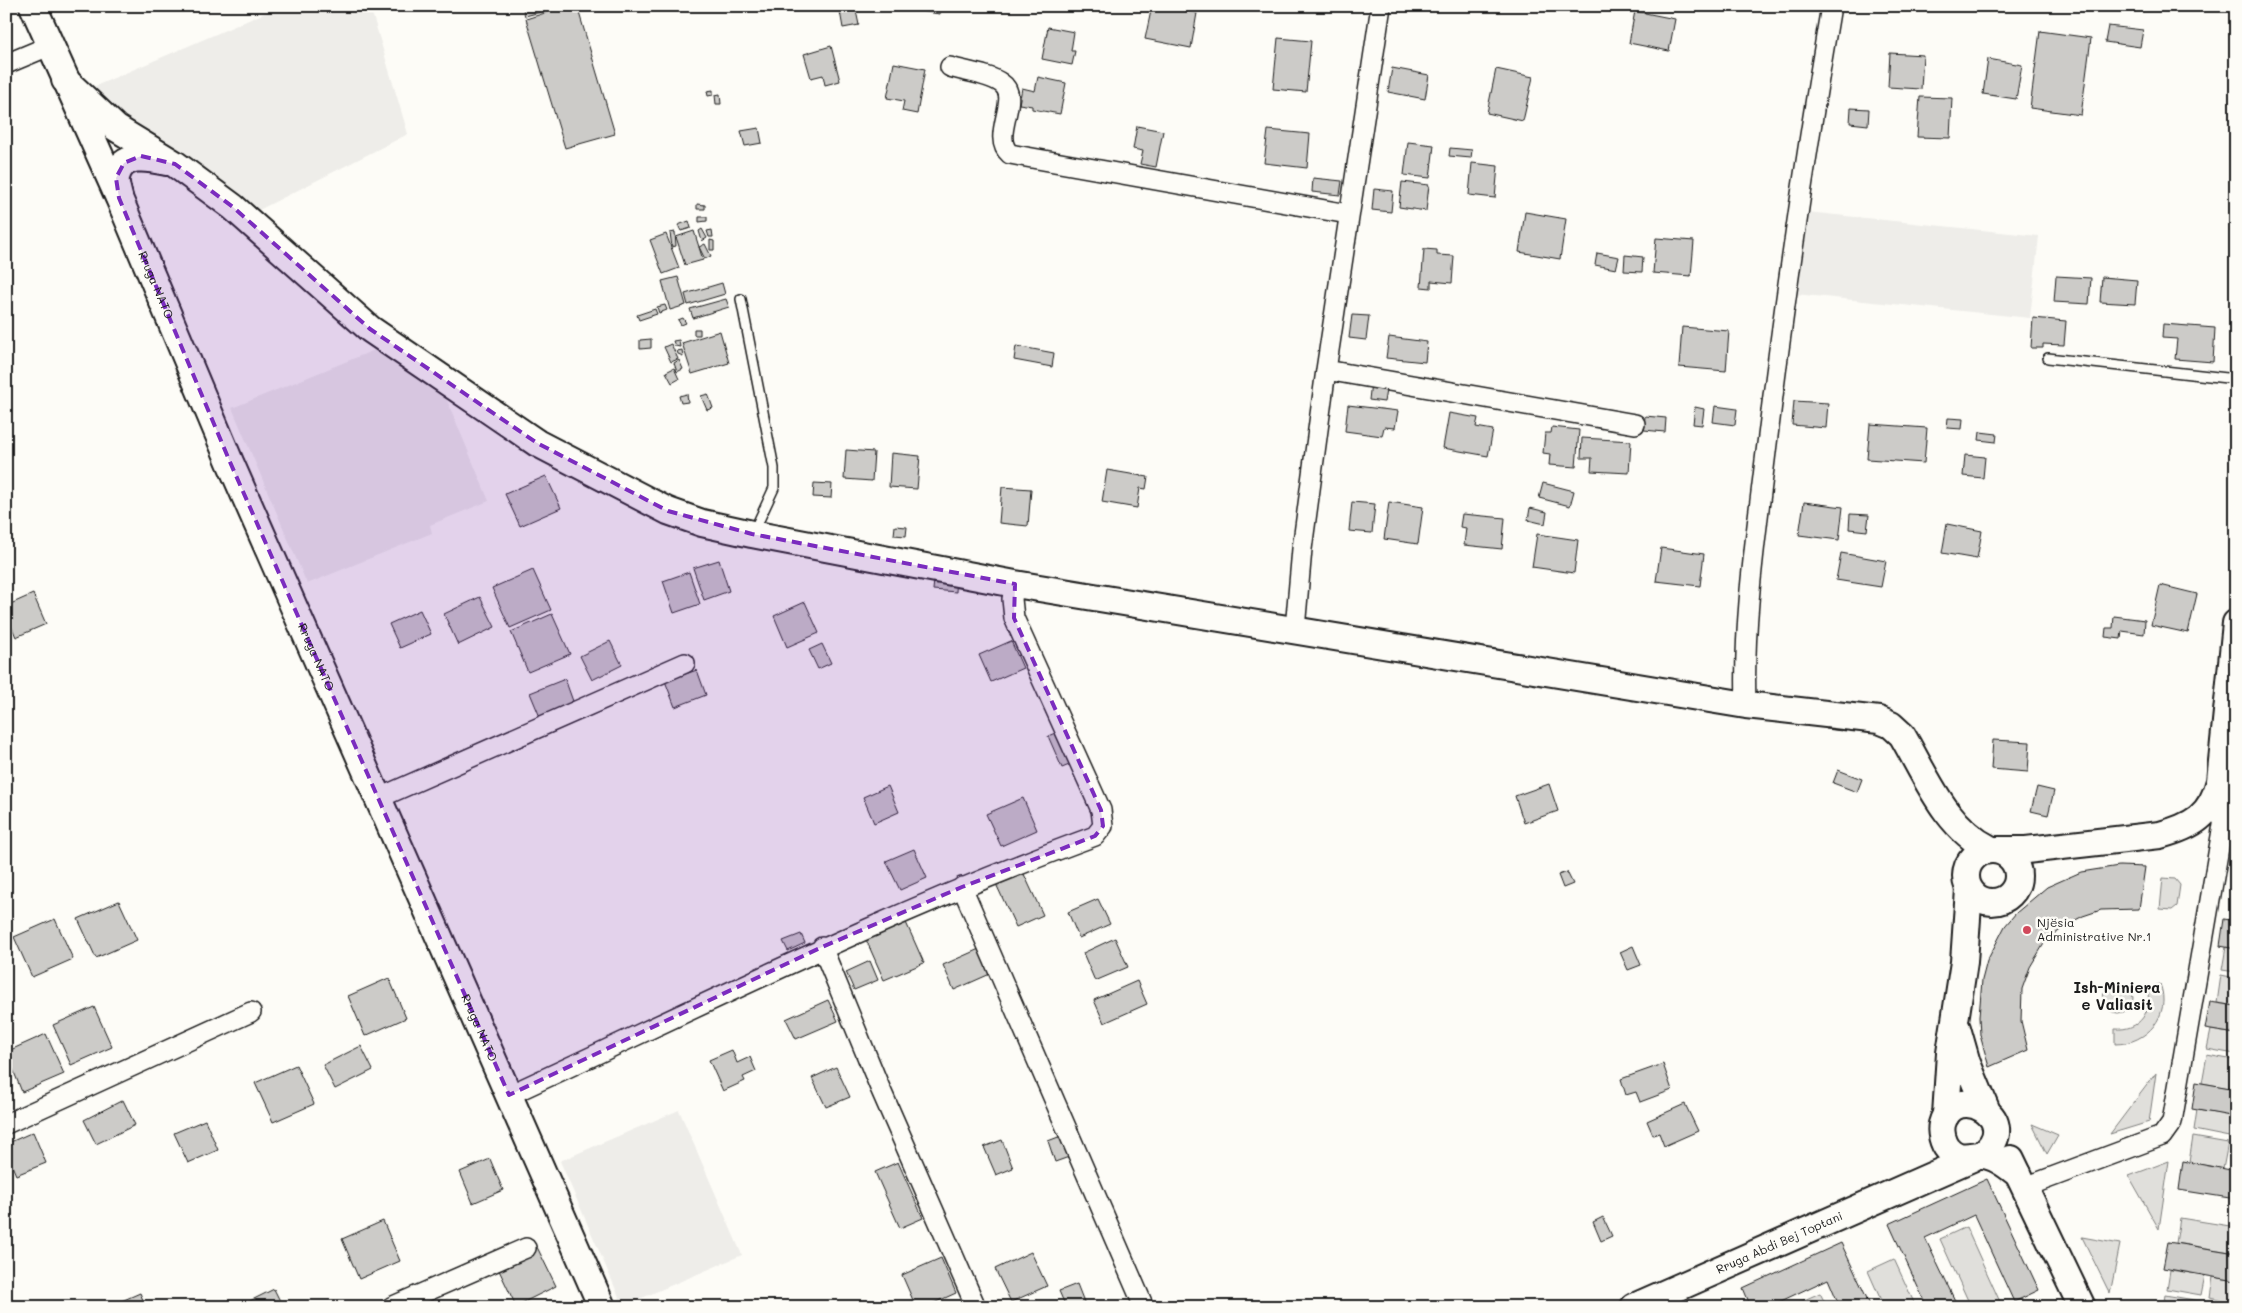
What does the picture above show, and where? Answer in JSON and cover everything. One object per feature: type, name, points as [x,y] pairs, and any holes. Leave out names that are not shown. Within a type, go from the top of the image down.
[{"type":"street","name":"Rruga NATO","points":[[33,6],[119,198],[230,462],[602,1307]]},
{"type":"street","points":[[1295,629],[1302,549],[1326,370],[1348,214],[1381,6]]},
{"type":"street","points":[[1746,705],[1744,659],[1749,583],[1773,392],[1831,6]]},
{"type":"street","points":[[6,64],[50,46]]},
{"type":"street","points":[[950,67],[994,80],[1003,84],[1007,89],[1009,102],[1002,138],[1005,150],[1010,154],[1348,214]]},
{"type":"street","points":[[65,80],[116,128],[175,164],[233,207],[370,329],[537,442],[668,511],[702,523],[752,534],[1015,584],[1746,705],[1879,720],[1891,725],[1902,735],[1939,798],[1958,826],[1975,842],[2007,854],[2017,867],[2017,884],[1974,938],[1964,962]]},
{"type":"street","points":[[119,198],[116,178],[124,163],[141,156],[175,164]]},
{"type":"street","points":[[1326,370],[1635,424]]},
{"type":"street","points":[[509,1096],[822,948],[962,887],[1095,836],[1103,826],[1101,810],[1014,618],[1012,599],[1015,584]]},
{"type":"street","points":[[2021,1180],[2162,1136],[2170,1126],[2226,800],[2220,782],[2228,719],[2236,623]]},
{"type":"street","points":[[379,798],[685,663]]},
{"type":"street","points":[[1939,798],[1974,896],[1982,900],[1990,902],[2009,895],[2033,872],[2056,857],[2094,843]]},
{"type":"street","points":[[1925,1179],[1936,1158],[1944,1124],[1950,1053],[1964,962],[1968,880],[1974,856],[1995,850],[2026,850],[2160,835],[2180,829],[2226,800]]},
{"type":"street","points":[[962,887],[1144,1307]]},
{"type":"street","points":[[822,948],[880,1088],[976,1307]]},
{"type":"street","points":[[6,1124],[251,1012]]},
{"type":"street","points":[[1956,1020],[1967,1063],[2079,1306]]},
{"type":"street","points":[[1991,1117],[1969,1104],[1960,1105],[1952,1109],[1944,1124],[1948,1149],[1955,1154],[1977,1156],[2006,1164],[2021,1180]]},
{"type":"street","points":[[1977,1156],[1993,1142],[1991,1117]]},
{"type":"street","name":"Rruga Abdi Bej Toptani","points":[[1634,1307],[1977,1156]]},
{"type":"street","points":[[391,1307],[526,1248]]},
{"type":"lane","points":[[741,299],[774,468],[774,488],[752,534]]},
{"type":"lane","points":[[2048,358],[2236,378]]},
{"type":"highlighted area","points":[[141,156],[175,164],[233,207],[370,329],[537,443],[668,511],[752,534],[1015,584],[1014,618],[1101,810],[1103,826],[1095,836],[962,887],[822,947],[509,1095],[230,462],[119,198],[116,178],[124,163]]},
{"type":"shaded area","points":[[281,6],[370,6],[408,134],[255,212],[191,159],[121,115],[93,87]]},
{"type":"shaded area","points":[[1807,212],[2039,236],[2030,318],[1795,294]]},
{"type":"shaded area","points":[[377,349],[444,393],[489,501],[430,525],[432,533],[307,584],[232,408]]},
{"type":"shaded area","points":[[2163,878],[2175,879],[2180,885],[2177,906],[2172,910],[2160,909]]},
{"type":"shaded area","points":[[2234,896],[2236,896],[2236,921],[2230,920]]},
{"type":"shaded area","points":[[2226,947],[2236,949],[2236,972],[2222,970]]},
{"type":"shaded area","points":[[2221,975],[2236,978],[2236,1006],[2217,1003]]},
{"type":"shaded area","points":[[2118,983],[2129,987],[2133,998],[2129,1009],[2118,1013],[2107,1009],[2103,998],[2107,987]]},
{"type":"shaded area","points":[[2160,984],[2163,1006],[2154,1026],[2137,1039],[2127,1043],[2115,1044],[2115,1029],[2131,1027],[2143,1018],[2148,1004],[2147,988]]},
{"type":"shaded area","points":[[2211,1030],[2236,1034],[2235,1054],[2207,1049]]},
{"type":"shaded area","points":[[2207,1055],[2234,1060],[2229,1088],[2202,1083]]},
{"type":"shaded area","points":[[2156,1073],[2149,1122],[2110,1134]]},
{"type":"shaded area","points":[[679,1110],[742,1255],[623,1306],[560,1161]]},
{"type":"shaded area","points":[[2197,1110],[2233,1116],[2229,1137],[2194,1130]]},
{"type":"shaded area","points":[[2032,1124],[2058,1135],[2047,1154]]},
{"type":"shaded area","points":[[2193,1137],[2228,1143],[2223,1169],[2189,1162]]},
{"type":"shaded area","points":[[2169,1161],[2159,1229],[2129,1176]]},
{"type":"shaded area","points":[[2180,1218],[2236,1227],[2236,1253],[2176,1243]]},
{"type":"shaded area","points":[[1966,1227],[2001,1304],[1994,1307],[1971,1307],[1940,1239]]},
{"type":"shaded area","points":[[2082,1237],[2120,1244],[2110,1294]]},
{"type":"shaded area","points":[[1894,1259],[1916,1307],[1884,1307],[1868,1271]]},
{"type":"shaded area","points":[[2170,1270],[2205,1275],[2201,1295],[2167,1289]]},
{"type":"shaded area","points":[[2213,1277],[2236,1281],[2236,1303],[2210,1297]]},
{"type":"shaded area","points":[[1820,1293],[1827,1307],[1796,1307],[1795,1304]]},
{"type":"shaded area","points":[[2165,1295],[2200,1301],[2199,1307],[2163,1307]]},
{"type":"building","points":[[522,6],[544,6],[545,11],[525,16]]},
{"type":"building","points":[[567,6],[577,6],[615,134],[565,148],[526,19]]},
{"type":"building","points":[[839,6],[855,6],[859,25],[843,28]]},
{"type":"building","points":[[905,6],[941,6],[940,14],[904,9]]},
{"type":"building","points":[[1152,6],[1197,13],[1191,48],[1145,39]]},
{"type":"building","points":[[1635,11],[1675,19],[1669,51],[1629,43]]},
{"type":"building","points":[[2108,26],[2143,30],[2140,47],[2105,42]]},
{"type":"building","points":[[1048,27],[1074,32],[1071,51],[1075,51],[1072,65],[1042,59]]},
{"type":"building","points":[[2040,31],[2091,38],[2081,115],[2030,108]]},
{"type":"building","points":[[1278,38],[1311,41],[1306,92],[1273,89]]},
{"type":"building","points":[[831,46],[840,81],[825,85],[823,75],[811,78],[804,54]]},
{"type":"building","points":[[1890,53],[1923,55],[1921,89],[1888,87]]},
{"type":"building","points":[[1988,59],[2022,65],[2016,99],[1983,94]]},
{"type":"building","points":[[894,63],[925,69],[917,114],[902,111],[904,101],[887,98]]},
{"type":"building","points":[[1392,68],[1429,75],[1425,99],[1388,92]]},
{"type":"building","points":[[1496,69],[1533,77],[1523,121],[1487,113]]},
{"type":"building","points":[[1038,77],[1066,83],[1060,114],[1032,109],[1032,106],[1019,104],[1022,88],[1035,91]]},
{"type":"building","points":[[713,90],[713,95],[708,96],[707,91]]},
{"type":"building","points":[[720,94],[721,104],[716,104],[715,95]]},
{"type":"building","points":[[1920,97],[1952,98],[1950,138],[1917,137]]},
{"type":"building","points":[[1851,108],[1869,109],[1868,125],[1850,123]]},
{"type":"building","points":[[1137,126],[1163,131],[1156,167],[1140,164],[1143,151],[1133,149]]},
{"type":"building","points":[[759,128],[762,143],[745,146],[741,131]]},
{"type":"building","points":[[1268,130],[1310,134],[1307,168],[1264,163]]},
{"type":"building","points":[[1408,142],[1434,145],[1430,178],[1404,175]]},
{"type":"building","points":[[1450,148],[1472,150],[1471,158],[1449,156]]},
{"type":"building","points":[[1472,163],[1498,166],[1495,198],[1469,195]]},
{"type":"building","points":[[1313,178],[1342,181],[1340,195],[1312,192]]},
{"type":"building","points":[[1402,182],[1429,185],[1426,211],[1399,207]]},
{"type":"building","points":[[1374,189],[1393,191],[1391,212],[1372,210]]},
{"type":"building","points":[[697,204],[705,205],[705,209],[697,209]]},
{"type":"building","points":[[1525,212],[1566,219],[1560,259],[1519,252]]},
{"type":"building","points":[[699,217],[707,217],[707,221],[699,222]]},
{"type":"building","points":[[689,221],[691,228],[681,231],[678,225]]},
{"type":"building","points":[[702,229],[707,238],[702,241],[699,231]]},
{"type":"building","points":[[712,230],[713,237],[709,237],[707,231]]},
{"type":"building","points":[[694,231],[703,260],[685,265],[676,237]]},
{"type":"building","points":[[675,232],[676,246],[672,247],[670,233]]},
{"type":"building","points":[[666,234],[679,268],[663,274],[650,240]]},
{"type":"building","points":[[1656,238],[1694,241],[1691,276],[1653,273]]},
{"type":"building","points":[[710,240],[714,241],[714,250],[710,250]]},
{"type":"building","points":[[705,244],[711,256],[705,259],[699,247]]},
{"type":"building","points":[[1424,249],[1437,250],[1437,255],[1454,256],[1452,283],[1431,281],[1431,288],[1421,287]]},
{"type":"building","points":[[1597,253],[1619,257],[1616,269],[1595,265]]},
{"type":"building","points":[[1625,255],[1643,257],[1642,272],[1624,271]]},
{"type":"building","points":[[2056,276],[2091,278],[2089,304],[2054,302]]},
{"type":"building","points":[[678,277],[686,305],[670,310],[662,281]]},
{"type":"building","points":[[2102,277],[2137,280],[2135,304],[2100,302]]},
{"type":"building","points":[[722,283],[725,294],[688,305],[685,294]]},
{"type":"building","points":[[726,299],[729,307],[693,318],[690,309]]},
{"type":"building","points":[[665,305],[667,310],[659,313],[657,307]]},
{"type":"building","points":[[655,309],[657,314],[639,320],[637,315]]},
{"type":"building","points":[[1352,315],[1369,316],[1366,340],[1349,338]]},
{"type":"building","points":[[683,318],[686,323],[681,325],[678,320]]},
{"type":"building","points":[[2033,318],[2066,321],[2064,345],[2043,344],[2043,348],[2031,348]]},
{"type":"building","points":[[2163,324],[2215,328],[2213,362],[2175,359],[2177,339],[2162,338]]},
{"type":"building","points":[[1682,327],[1729,331],[1726,371],[1679,367]]},
{"type":"building","points":[[694,329],[700,329],[700,335],[694,335]]},
{"type":"building","points":[[720,331],[729,363],[692,374],[682,343]]},
{"type":"building","points":[[1389,337],[1427,342],[1425,362],[1386,358]]},
{"type":"building","points":[[651,339],[651,348],[640,349],[640,340]]},
{"type":"building","points":[[679,340],[680,347],[675,346],[673,341]]},
{"type":"building","points":[[671,344],[678,359],[671,362],[664,347]]},
{"type":"building","points":[[1016,346],[1054,353],[1052,367],[1014,360]]},
{"type":"building","points":[[682,350],[683,356],[678,354],[677,351]]},
{"type":"building","points":[[679,360],[683,369],[677,372],[674,363]]},
{"type":"building","points":[[674,368],[679,379],[672,383],[666,372]]},
{"type":"building","points":[[1371,382],[1387,384],[1384,402],[1369,400]]},
{"type":"building","points":[[687,394],[688,402],[681,403],[679,396]]},
{"type":"building","points":[[708,394],[713,408],[707,410],[701,396]]},
{"type":"building","points":[[1794,401],[1828,403],[1826,428],[1792,425]]},
{"type":"building","points":[[1348,405],[1398,411],[1395,428],[1384,427],[1382,436],[1345,431]]},
{"type":"building","points":[[1715,406],[1737,409],[1735,425],[1713,422]]},
{"type":"building","points":[[1695,407],[1704,409],[1702,425],[1693,424]]},
{"type":"building","points":[[1449,413],[1478,418],[1476,427],[1493,430],[1488,456],[1443,448]]},
{"type":"building","points":[[1645,416],[1666,418],[1665,432],[1644,430]]},
{"type":"building","points":[[1948,418],[1963,419],[1962,429],[1947,428]]},
{"type":"building","points":[[1870,424],[1927,428],[1924,463],[1867,459]]},
{"type":"building","points":[[1552,427],[1579,430],[1576,467],[1549,465],[1550,454],[1543,453],[1545,433],[1551,433]]},
{"type":"building","points":[[1980,432],[1997,434],[1996,442],[1979,440]]},
{"type":"building","points":[[1582,438],[1631,441],[1629,473],[1591,471],[1592,458],[1581,458]]},
{"type":"building","points":[[846,450],[874,452],[872,481],[844,479]]},
{"type":"building","points":[[891,453],[920,456],[917,489],[889,487]]},
{"type":"building","points":[[1965,455],[1985,457],[1983,478],[1963,476]]},
{"type":"building","points":[[1107,470],[1148,477],[1146,489],[1140,488],[1137,508],[1102,502]]},
{"type":"building","points":[[546,476],[561,508],[520,526],[505,494]]},
{"type":"building","points":[[814,483],[832,484],[831,498],[813,497]]},
{"type":"building","points":[[1543,483],[1574,491],[1570,506],[1539,498]]},
{"type":"building","points":[[1002,487],[1031,489],[1028,526],[999,523]]},
{"type":"building","points":[[1352,502],[1375,504],[1372,533],[1349,531]]},
{"type":"building","points":[[1389,502],[1423,507],[1418,544],[1384,539]]},
{"type":"building","points":[[1804,502],[1843,507],[1839,540],[1799,535]]},
{"type":"building","points":[[1530,508],[1547,512],[1545,524],[1528,520]]},
{"type":"building","points":[[1462,514],[1505,518],[1502,549],[1464,545],[1466,528],[1460,527]]},
{"type":"building","points":[[1850,514],[1869,515],[1867,531],[1849,529]]},
{"type":"building","points":[[1947,524],[1982,531],[1977,559],[1942,553]]},
{"type":"building","points":[[895,526],[907,527],[906,536],[894,535]]},
{"type":"building","points":[[1537,534],[1578,540],[1574,573],[1532,567]]},
{"type":"building","points":[[1661,548],[1704,554],[1700,586],[1656,581]]},
{"type":"building","points":[[1841,553],[1886,561],[1881,587],[1836,580]]},
{"type":"building","points":[[719,560],[729,591],[704,600],[693,568]]},
{"type":"building","points":[[533,570],[551,610],[510,628],[492,588]]},
{"type":"building","points":[[935,571],[957,573],[956,592],[933,590]]},
{"type":"building","points":[[689,572],[700,604],[674,613],[663,581]]},
{"type":"building","points":[[2160,585],[2197,594],[2188,633],[2151,625]]},
{"type":"building","points":[[33,594],[46,624],[16,637],[6,614],[6,606]]},
{"type":"building","points":[[480,597],[495,627],[458,645],[444,614]]},
{"type":"building","points":[[805,602],[819,633],[787,647],[774,616]]},
{"type":"building","points":[[420,610],[431,634],[400,648],[389,624]]},
{"type":"building","points":[[552,614],[570,654],[528,672],[511,632]]},
{"type":"building","points":[[2114,616],[2145,620],[2144,634],[2122,631],[2121,639],[2105,637],[2106,628],[2113,628]]},
{"type":"building","points":[[610,641],[622,665],[592,680],[580,656]]},
{"type":"building","points":[[1011,641],[1023,668],[991,682],[979,655]]},
{"type":"building","points":[[822,644],[831,663],[818,669],[809,650]]},
{"type":"building","points":[[697,670],[706,695],[675,707],[665,681]]},
{"type":"building","points":[[565,679],[574,704],[540,717],[530,693]]},
{"type":"building","points":[[1827,720],[1843,722],[1842,731],[1826,729]]},
{"type":"building","points":[[1060,731],[1074,763],[1062,768],[1048,736]]},
{"type":"building","points":[[1993,740],[2030,742],[2028,772],[1991,769]]},
{"type":"building","points":[[1838,770],[1862,779],[1857,792],[1833,783]]},
{"type":"building","points":[[1549,784],[1558,811],[1524,823],[1515,796]]},
{"type":"building","points":[[888,786],[899,812],[874,823],[863,797]]},
{"type":"building","points":[[2037,787],[2054,791],[2048,815],[2031,811]]},
{"type":"building","points":[[1023,798],[1037,830],[1001,846],[986,814]]},
{"type":"building","points":[[2236,844],[2236,868],[2232,868]]},
{"type":"building","points":[[914,849],[927,878],[900,890],[886,861]]},
{"type":"building","points":[[2119,866],[2145,867],[2139,909],[2101,910],[2083,916],[2068,924],[2045,942],[2030,967],[2022,989],[2021,1021],[2028,1050],[1989,1067],[1980,1035],[1979,1017],[1982,980],[1987,961],[2005,926],[2016,913],[2047,887],[2081,872]]},
{"type":"building","points":[[1023,872],[1043,915],[1016,927],[996,884]]},
{"type":"building","points":[[1567,872],[1573,884],[1563,888],[1558,875]]},
{"type":"building","points":[[1098,899],[1110,924],[1079,938],[1068,912]]},
{"type":"building","points":[[119,901],[137,940],[96,958],[78,919]]},
{"type":"building","points":[[904,918],[924,963],[884,980],[864,935]]},
{"type":"building","points":[[55,919],[73,959],[32,977],[14,937]]},
{"type":"building","points":[[2224,919],[2236,921],[2236,949],[2220,946]]},
{"type":"building","points":[[801,934],[805,943],[788,951],[783,941]]},
{"type":"building","points":[[1115,938],[1128,967],[1095,981],[1083,953]]},
{"type":"building","points":[[1633,946],[1641,965],[1628,970],[1620,952]]},
{"type":"building","points":[[979,949],[990,974],[954,990],[943,965]]},
{"type":"building","points":[[870,961],[878,980],[854,990],[846,972]]},
{"type":"building","points":[[389,978],[406,1018],[365,1036],[348,996]]},
{"type":"building","points":[[1137,981],[1147,1004],[1104,1023],[1094,1000]]},
{"type":"building","points":[[828,1000],[838,1021],[796,1039],[786,1019]]},
{"type":"building","points":[[2210,1002],[2236,1006],[2236,1034],[2205,1029]]},
{"type":"building","points":[[94,1007],[112,1047],[71,1065],[53,1025]]},
{"type":"building","points":[[46,1034],[64,1074],[22,1092],[6,1052]]},
{"type":"building","points":[[361,1046],[373,1070],[335,1089],[323,1065]]},
{"type":"building","points":[[732,1050],[737,1063],[750,1057],[756,1071],[743,1077],[745,1081],[723,1091],[709,1060]]},
{"type":"building","points":[[1663,1064],[1672,1090],[1640,1102],[1636,1092],[1626,1095],[1621,1079]]},
{"type":"building","points":[[296,1065],[314,1104],[273,1122],[255,1083]]},
{"type":"building","points":[[836,1067],[850,1097],[826,1107],[812,1078]]},
{"type":"building","points":[[2196,1082],[2236,1089],[2236,1117],[2192,1109]]},
{"type":"building","points":[[123,1100],[135,1125],[96,1144],[84,1120]]},
{"type":"building","points":[[1685,1104],[1698,1131],[1664,1146],[1659,1133],[1653,1135],[1647,1121]]},
{"type":"building","points":[[205,1120],[218,1150],[188,1163],[174,1133]]},
{"type":"building","points":[[33,1132],[46,1163],[16,1175],[6,1152],[6,1144]]},
{"type":"building","points":[[1061,1136],[1069,1157],[1055,1162],[1048,1141]]},
{"type":"building","points":[[1002,1140],[1013,1168],[996,1175],[984,1147]]},
{"type":"building","points":[[490,1159],[503,1190],[473,1203],[460,1172]]},
{"type":"building","points":[[2183,1161],[2236,1171],[2236,1199],[2179,1190]]},
{"type":"building","points":[[898,1162],[923,1218],[900,1228],[875,1172]]},
{"type":"building","points":[[1987,1179],[2039,1290],[2014,1302],[1974,1215],[1925,1238],[1958,1307],[1927,1307],[1889,1224]]},
{"type":"building","points":[[1603,1217],[1612,1236],[1601,1241],[1593,1222]]},
{"type":"building","points":[[383,1221],[400,1261],[359,1279],[342,1239]]},
{"type":"building","points":[[2168,1242],[2236,1253],[2236,1281],[2163,1268]]},
{"type":"building","points":[[1841,1243],[1871,1307],[1840,1307],[1828,1279],[1779,1302],[1782,1307],[1751,1307],[1743,1288]]},
{"type":"building","points":[[537,1247],[556,1286],[516,1306],[497,1266]]},
{"type":"building","points":[[1031,1252],[1047,1286],[1011,1302],[995,1269]]},
{"type":"building","points":[[941,1258],[956,1293],[925,1307],[916,1307],[902,1275]]},
{"type":"building","points":[[1077,1284],[1086,1307],[1066,1307],[1059,1291]]},
{"type":"building","points":[[274,1289],[283,1307],[238,1307]]},
{"type":"building","points":[[140,1293],[146,1307],[108,1307]]},
{"type":"place","name":"Njësia Administrative Nr.1","points":[[2027,930]]},
{"type":"district","name":"Ish-Miniera e Valiasit","points":[[2117,996]]}]
